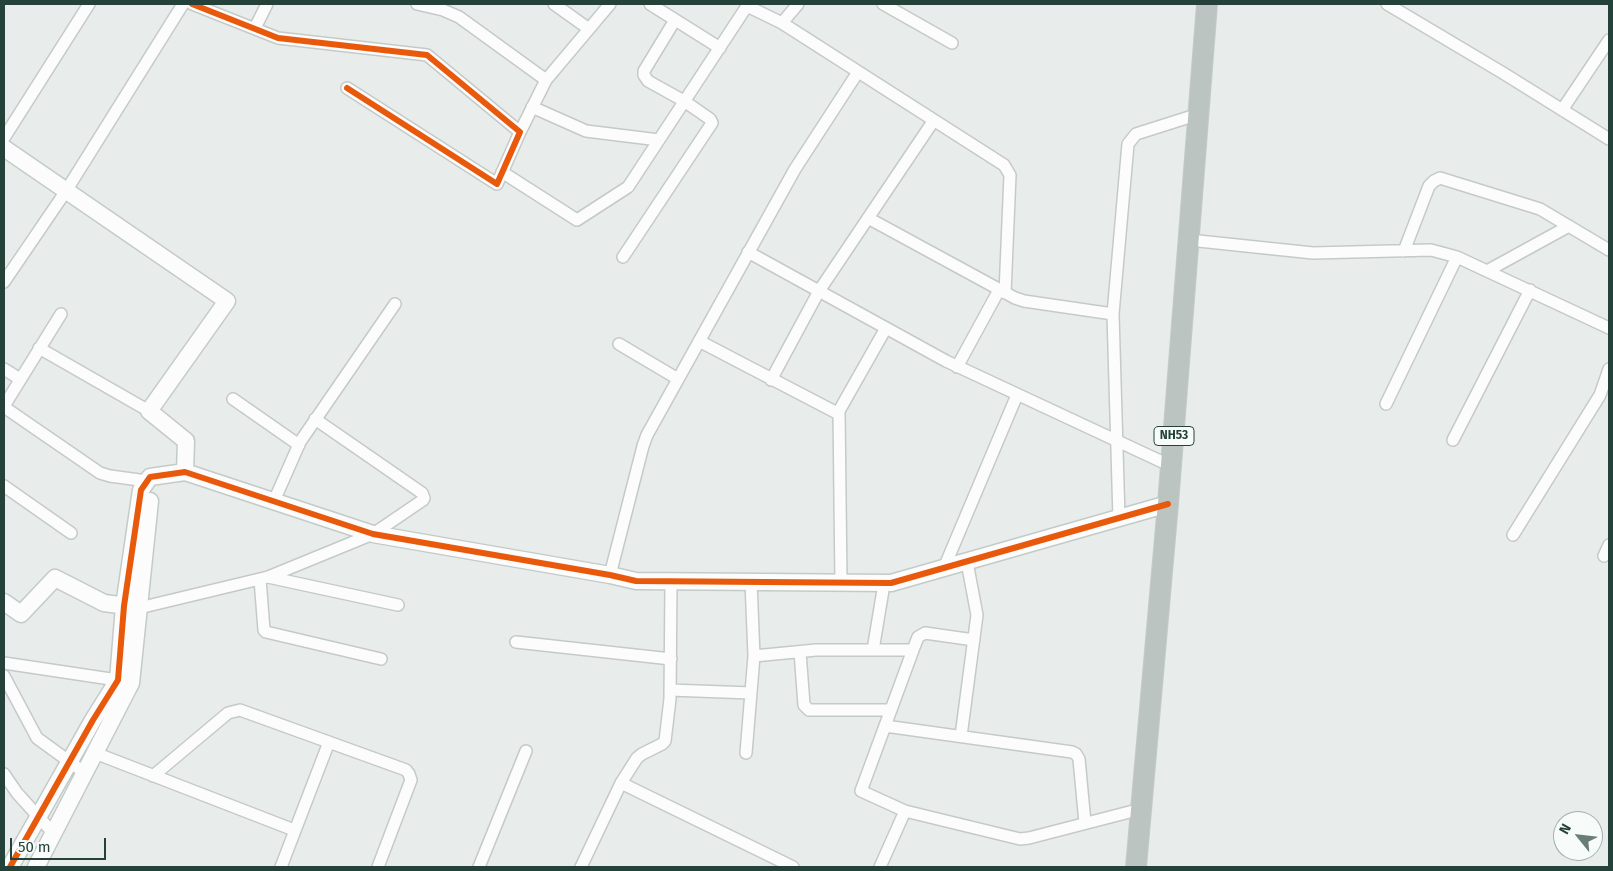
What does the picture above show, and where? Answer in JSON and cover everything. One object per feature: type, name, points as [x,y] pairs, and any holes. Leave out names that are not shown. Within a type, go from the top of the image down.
[{"type":"highway","name":"NH53","points":[[1136,867],[1168,504],[1207,4]]},
{"type":"street","points":[[4,138],[89,4]]},
{"type":"street","points":[[4,282],[66,191],[183,4]]},
{"type":"street","points":[[192,4],[278,38],[427,54],[520,132]]},
{"type":"street","points":[[255,28],[267,4]]},
{"type":"street","points":[[417,4],[443,10],[459,17],[546,80]]},
{"type":"street","points":[[554,4],[589,29]]},
{"type":"street","points":[[347,88],[497,184],[546,80],[610,4]]},
{"type":"street","points":[[650,4],[720,48]]},
{"type":"street","points":[[782,23],[798,4]]},
{"type":"street","points":[[1387,4],[1609,139]]},
{"type":"street","points":[[889,5],[952,43]]},
{"type":"street","points":[[502,172],[577,220],[628,187],[747,6],[782,23],[1004,165],[1008,170],[1010,176],[1002,291],[957,367]]},
{"type":"street","points":[[623,257],[712,124],[710,119],[684,101],[648,81],[644,75],[644,71],[675,20]]},
{"type":"street","points":[[1562,110],[1609,40]]},
{"type":"street","points":[[610,575],[645,440],[799,162],[858,72]]},
{"type":"street","points":[[532,107],[586,131],[659,140]]},
{"type":"street","points":[[1119,518],[1113,314],[1130,140],[1136,134],[1199,114]]},
{"type":"street","points":[[770,380],[819,291],[934,120]]},
{"type":"street","points":[[4,148],[227,300],[149,411]]},
{"type":"street","points":[[1404,251],[1429,186],[1440,178],[1540,209],[1609,250]]},
{"type":"street","points":[[868,218],[1002,291],[1024,301],[1113,314]]},
{"type":"street","points":[[1486,271],[1569,226]]},
{"type":"street","points":[[1189,240],[1313,253],[1431,250],[1457,257],[1609,328]]},
{"type":"street","points":[[748,252],[957,367],[1171,466]]},
{"type":"street","points":[[1386,404],[1457,257]]},
{"type":"street","points":[[1453,440],[1530,290]]},
{"type":"street","points":[[274,501],[299,445],[395,304]]},
{"type":"street","points":[[61,314],[4,407],[100,472],[110,476],[148,479],[185,472],[373,534],[636,581],[891,584],[1168,504]]},
{"type":"street","points":[[841,583],[839,414],[841,407],[886,328]]},
{"type":"street","points":[[699,341],[770,380],[839,414]]},
{"type":"street","points":[[619,344],[678,379]]},
{"type":"street","points":[[39,348],[149,411],[186,441],[185,472]]},
{"type":"street","points":[[4,369],[20,379]]},
{"type":"street","points":[[1513,535],[1605,397],[1609,369]]},
{"type":"street","points":[[944,568],[1017,395]]},
{"type":"street","points":[[233,399],[299,445]]},
{"type":"street","points":[[4,602],[21,614],[55,578],[104,604],[132,607],[264,578],[373,534],[423,500],[424,495],[315,419]]},
{"type":"street","points":[[36,867],[108,728],[125,677],[132,607],[150,496],[148,479]]},
{"type":"street","points":[[4,486],[70,534]]},
{"type":"street","points":[[961,736],[977,608],[967,562]]},
{"type":"street","points":[[264,578],[398,605]]},
{"type":"street","points":[[264,578],[264,630],[266,632],[381,659]]},
{"type":"street","points":[[582,867],[621,783],[642,754],[665,741],[670,690],[671,582]]},
{"type":"street","points":[[746,753],[754,656],[751,582]]},
{"type":"street","points":[[874,650],[884,584]]},
{"type":"street","points":[[974,640],[925,633],[918,637],[861,791],[905,811],[1020,838],[1029,838],[1141,809]]},
{"type":"street","points":[[516,642],[670,659]]},
{"type":"street","points":[[754,656],[800,652],[913,650]]},
{"type":"street","points":[[800,652],[804,705],[806,708],[810,710],[891,710]]},
{"type":"street","points":[[4,663],[125,677]]},
{"type":"street","points":[[4,676],[37,738],[85,773]]},
{"type":"street","points":[[10,867],[92,720],[125,677]]},
{"type":"street","points":[[670,690],[751,693]]},
{"type":"street","points":[[153,776],[228,713],[240,710],[406,770],[411,780],[378,867]]},
{"type":"street","points":[[92,720],[108,728]]},
{"type":"street","points":[[885,726],[1067,751],[1076,754],[1080,759],[1085,824]]},
{"type":"street","points":[[281,867],[329,742]]},
{"type":"street","points":[[479,867],[526,751]]},
{"type":"street","points":[[95,753],[294,830]]},
{"type":"street","points":[[4,774],[17,793],[54,834]]},
{"type":"street","points":[[621,783],[793,867]]},
{"type":"street","points":[[880,867],[905,811]]},
{"type":"cycle path","points":[[192,4],[278,38],[427,55],[520,132],[497,184],[347,88]]},
{"type":"cycle path","points":[[10,867],[93,720],[118,680],[124,606],[141,490],[150,477],[185,472],[373,534],[636,581],[891,583],[1168,504]]}]
